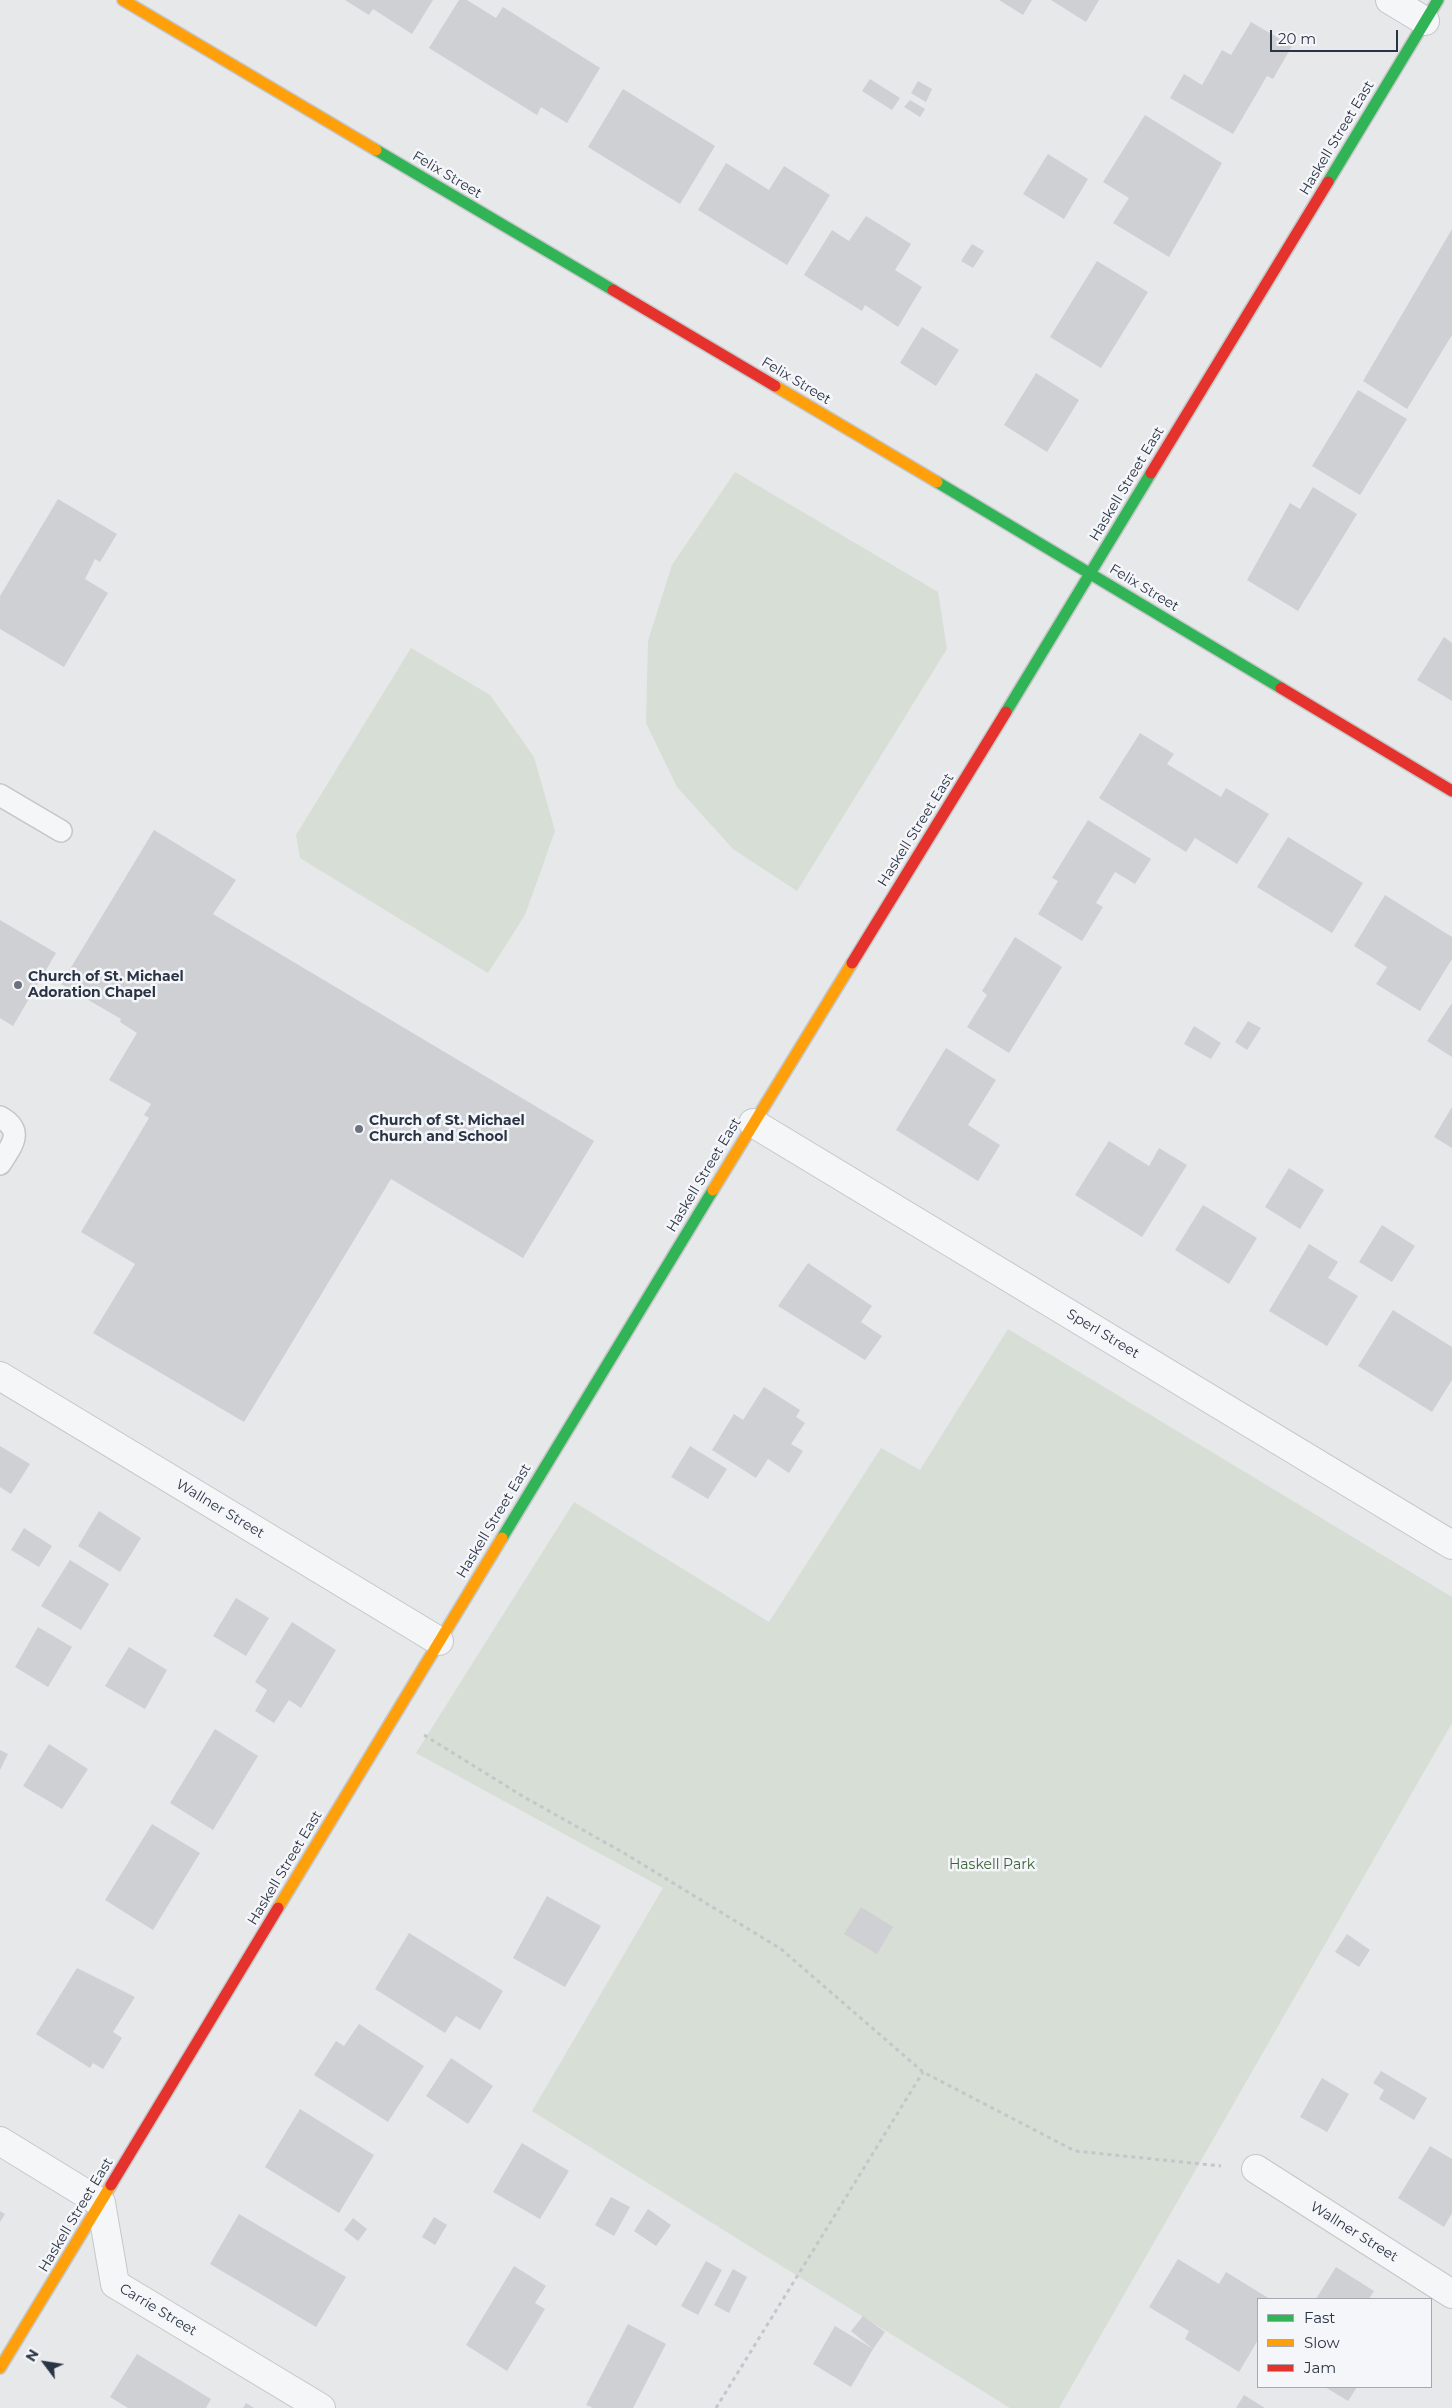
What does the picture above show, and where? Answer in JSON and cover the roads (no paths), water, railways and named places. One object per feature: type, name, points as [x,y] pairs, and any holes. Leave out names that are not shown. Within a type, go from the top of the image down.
[{"type":"street","name":"Felix Street","points":[[123,0],[1091,573],[1452,791]]},
{"type":"street","points":[[1390,0],[1432,10]]},
{"type":"street","name":"Haskell Street East","points":[[0,2368],[753,1123],[1091,573],[1432,10]]},
{"type":"street","name":"Sperl Street","points":[[753,1123],[1452,1545]]},
{"type":"street","name":"Wallner Street","points":[[0,1376],[440,1641]]},
{"type":"street","points":[[0,2141],[101,2203]]},
{"type":"street","name":"Wallner Street","points":[[1256,2169],[1452,2294]]},
{"type":"street","name":"Carrie Street","points":[[101,2203],[115,2284],[321,2408]]},
{"type":"lane","points":[[0,795],[61,831]]},
{"type":"lane","points":[[0,1117],[10,1123],[15,1132],[13,1143],[0,1164]]},
{"type":"place","name":"Church of St. Michael Adoration Chapel","points":[[18,985]]},
{"type":"place","name":"Church of St. Michael Church and School","points":[[359,1129]]},
{"type":"park label","name":"Haskell Park","points":[[992,1865]]}]
